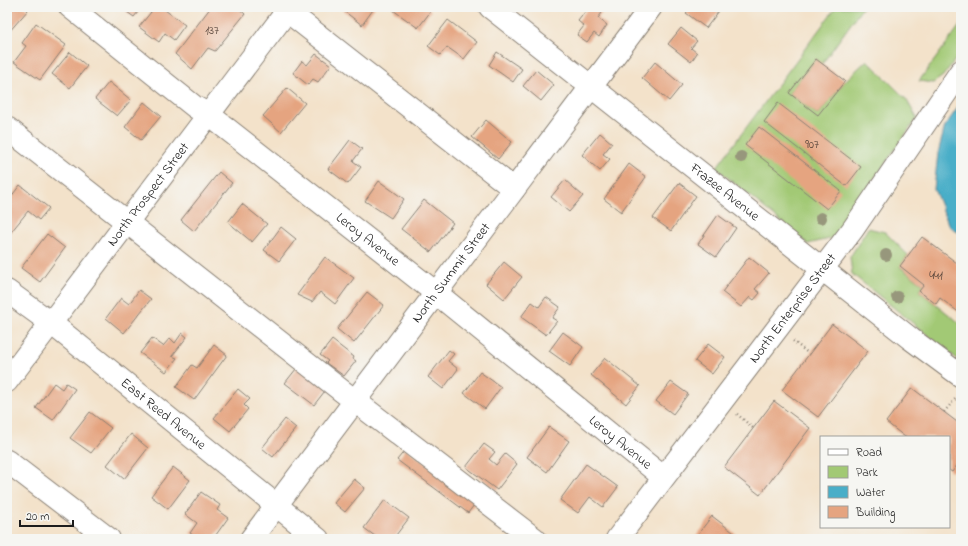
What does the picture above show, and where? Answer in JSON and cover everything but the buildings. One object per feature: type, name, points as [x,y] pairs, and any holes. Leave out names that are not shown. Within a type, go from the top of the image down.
[{"type":"street","name":"Leroy Avenue","points":[[70,7],[195,107],[208,114],[436,293],[663,477]]},
{"type":"street","name":"Frazee Avenue","points":[[490,7],[911,339],[961,376]]},
{"type":"street","name":"North Summit Street","points":[[251,539],[651,7]]},
{"type":"street","name":"North Prospect Street","points":[[7,381],[128,222],[286,8]]},
{"type":"street","points":[[286,8],[514,189]]},
{"type":"street","name":"North Enterprise Street","points":[[617,539],[853,229],[961,71]]},
{"type":"street","points":[[7,128],[535,539]]},
{"type":"street","name":"East Reed Avenue","points":[[7,291],[51,323],[318,539]]},
{"type":"street","points":[[7,461],[109,539]]},
{"type":"path","points":[[789,338],[810,354]]},
{"type":"path","points":[[944,412],[957,397]]},
{"type":"path","points":[[733,412],[753,428]]},
{"type":"green space","points":[[836,7],[863,7],[822,64],[816,59],[789,93],[818,115],[845,81],[867,60],[906,99],[917,118],[833,238],[808,244],[716,168]]},
{"type":"green space","points":[[961,24],[961,52],[943,76],[933,83],[919,81]]},
{"type":"green space","points":[[868,228],[885,232],[908,255],[900,267],[924,285],[919,291],[961,324],[961,362],[852,274],[850,257]]},
{"type":"water","points":[[961,103],[961,234],[949,226],[934,189],[938,153],[945,126]]}]
